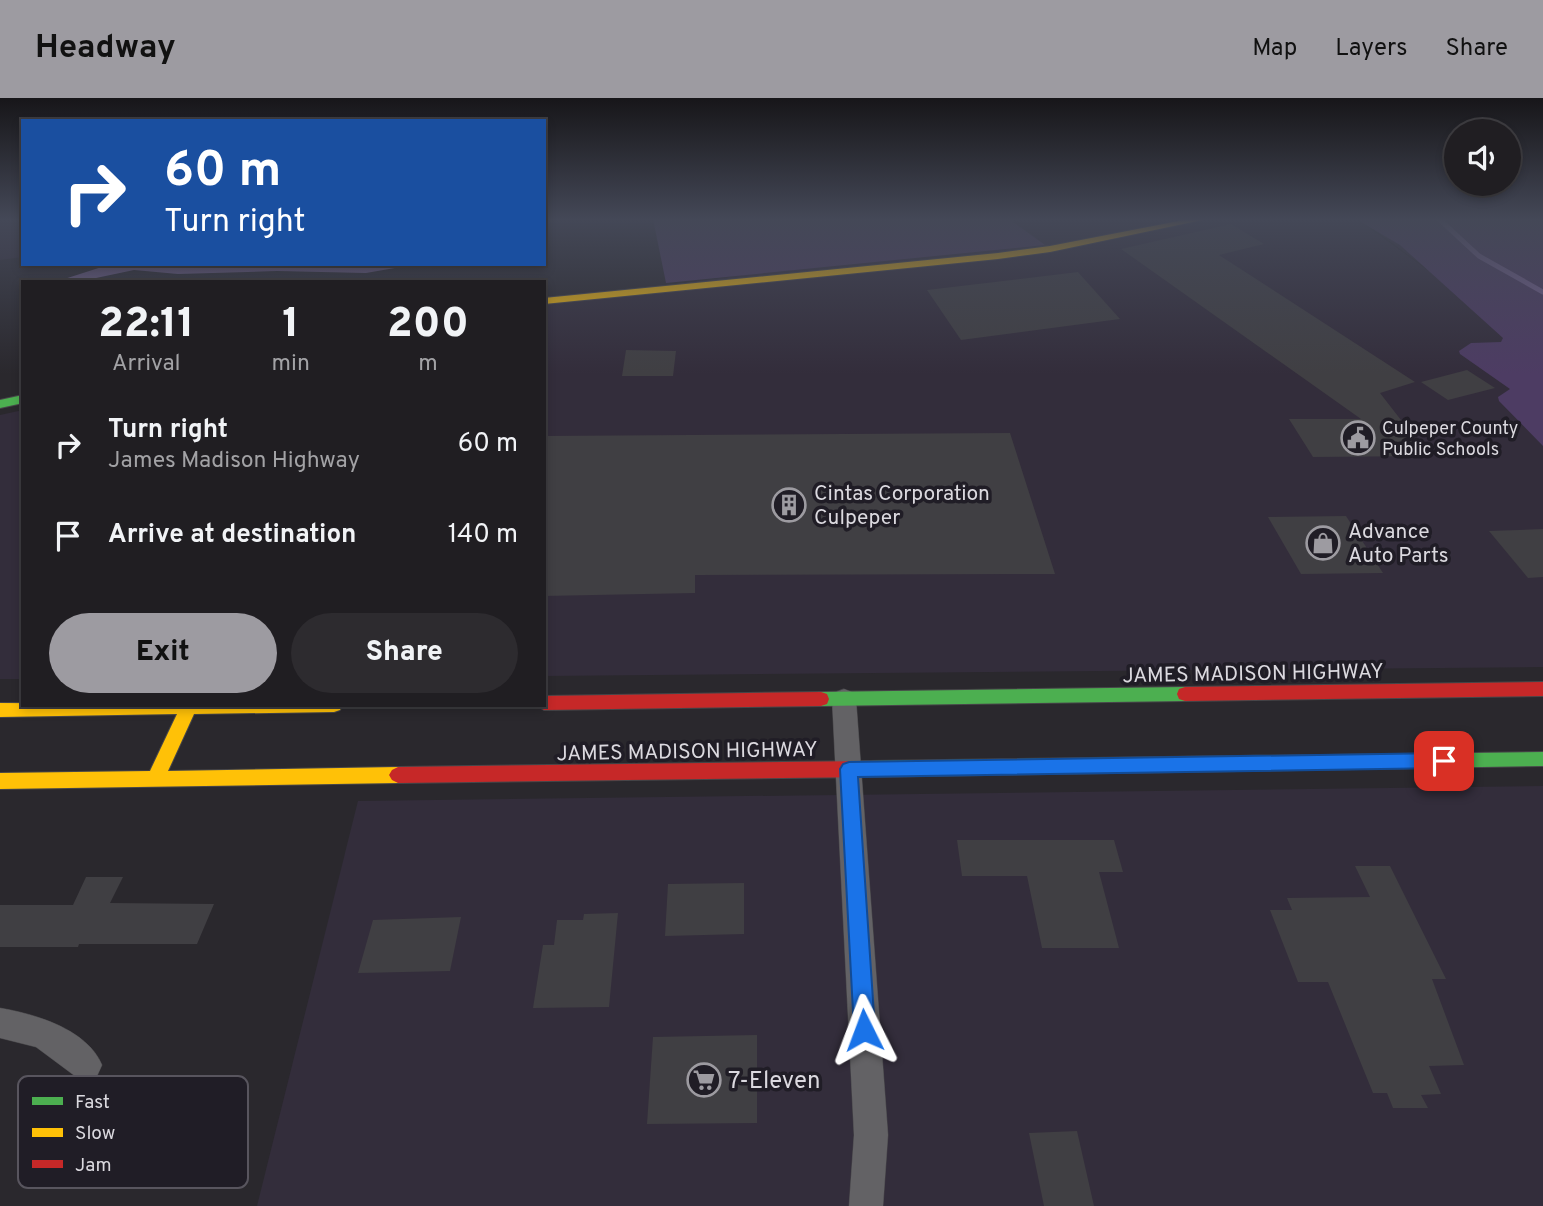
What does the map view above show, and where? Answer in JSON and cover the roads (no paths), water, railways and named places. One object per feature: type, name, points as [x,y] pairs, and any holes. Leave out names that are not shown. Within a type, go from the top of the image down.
[{"type":"main road","points":[[546,301],[850,271]]},
{"type":"main road","points":[[0,404],[21,399]]},
{"type":"main road","name":"JAMES MADISON HIGHWAY","points":[[546,703],[1543,689]]},
{"type":"main road","points":[[0,710],[189,707],[155,779]]},
{"type":"main road","name":"JAMES MADISON HIGHWAY","points":[[0,781],[1543,759]]},
{"type":"street","points":[[844,699],[871,1135],[866,1206]]},
{"type":"street","points":[[0,1023],[37,1030],[67,1046],[86,1065]]},
{"type":"waterway","points":[[1505,271],[1543,292]]},
{"type":"place","name":"Culpeper County Public Schools","points":[[1358,438]]},
{"type":"place","name":"Cintas Corporation Culpeper","points":[[789,505]]},
{"type":"place","name":"Advance Auto Parts","points":[[1323,543]]},
{"type":"place","name":"7-Eleven","points":[[704,1080]]}]
